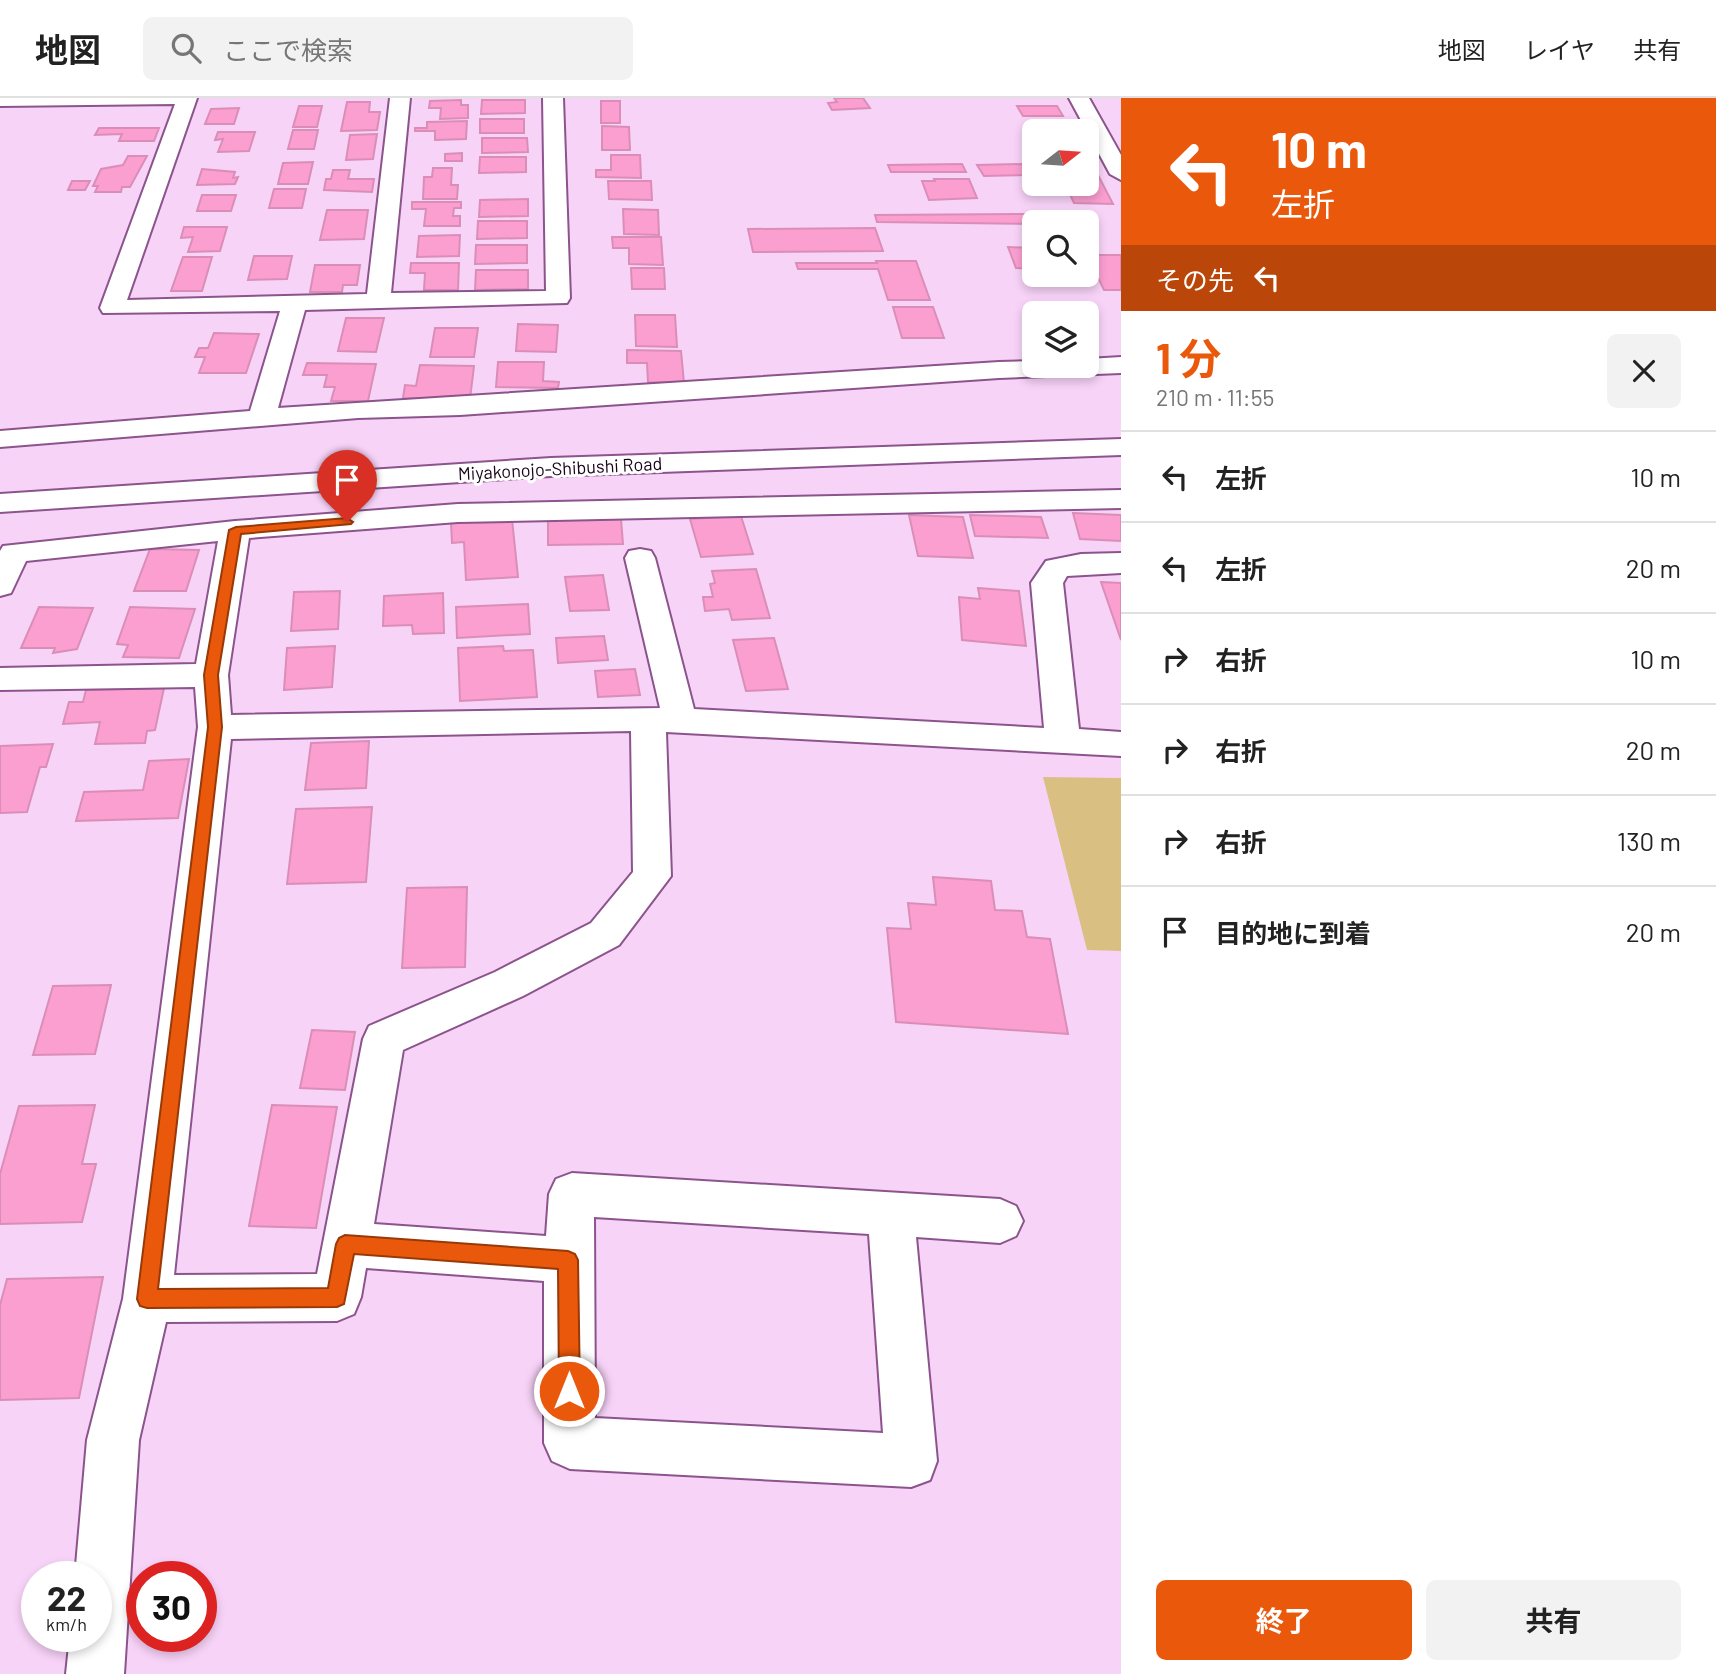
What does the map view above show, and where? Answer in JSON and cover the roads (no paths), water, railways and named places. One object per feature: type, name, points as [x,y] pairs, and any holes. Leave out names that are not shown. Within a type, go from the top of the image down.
[{"type":"main road","points":[[0,100],[187,98],[112,308],[558,298],[553,98]]},
{"type":"main road","points":[[378,301],[400,98]]},
{"type":"main road","points":[[1080,98],[1091,119]]},
{"type":"main road","points":[[1099,130],[1121,129]]},
{"type":"main road","points":[[1099,134],[1121,174]]},
{"type":"main road","points":[[262,417],[295,303]]},
{"type":"main road","points":[[0,439],[358,410],[460,407],[999,370],[1121,365]]},
{"type":"main road","name":"Miyakonojo-Shibushi Road","points":[[0,503],[551,467],[1121,447]]},
{"type":"main road","points":[[0,586],[14,553],[236,530],[471,512],[1121,499]]},
{"type":"main road","points":[[95,1674],[113,1440],[147,1299],[215,727],[211,675],[236,530]]},
{"type":"main road","points":[[147,1299],[337,1297],[384,1039],[509,984],[605,934],[652,876],[664,720],[640,558]]},
{"type":"main road","points":[[1063,743],[1046,583],[1057,568],[1081,564],[1121,564]]},
{"type":"main road","points":[[0,679],[211,675]]},
{"type":"main road","points":[[215,727],[664,720],[1121,744]]},
{"type":"main road","points":[[891,1215],[911,1461],[570,1443],[568,1260],[572,1194],[1000,1221]]},
{"type":"main road","points":[[345,1244],[568,1260]]}]
